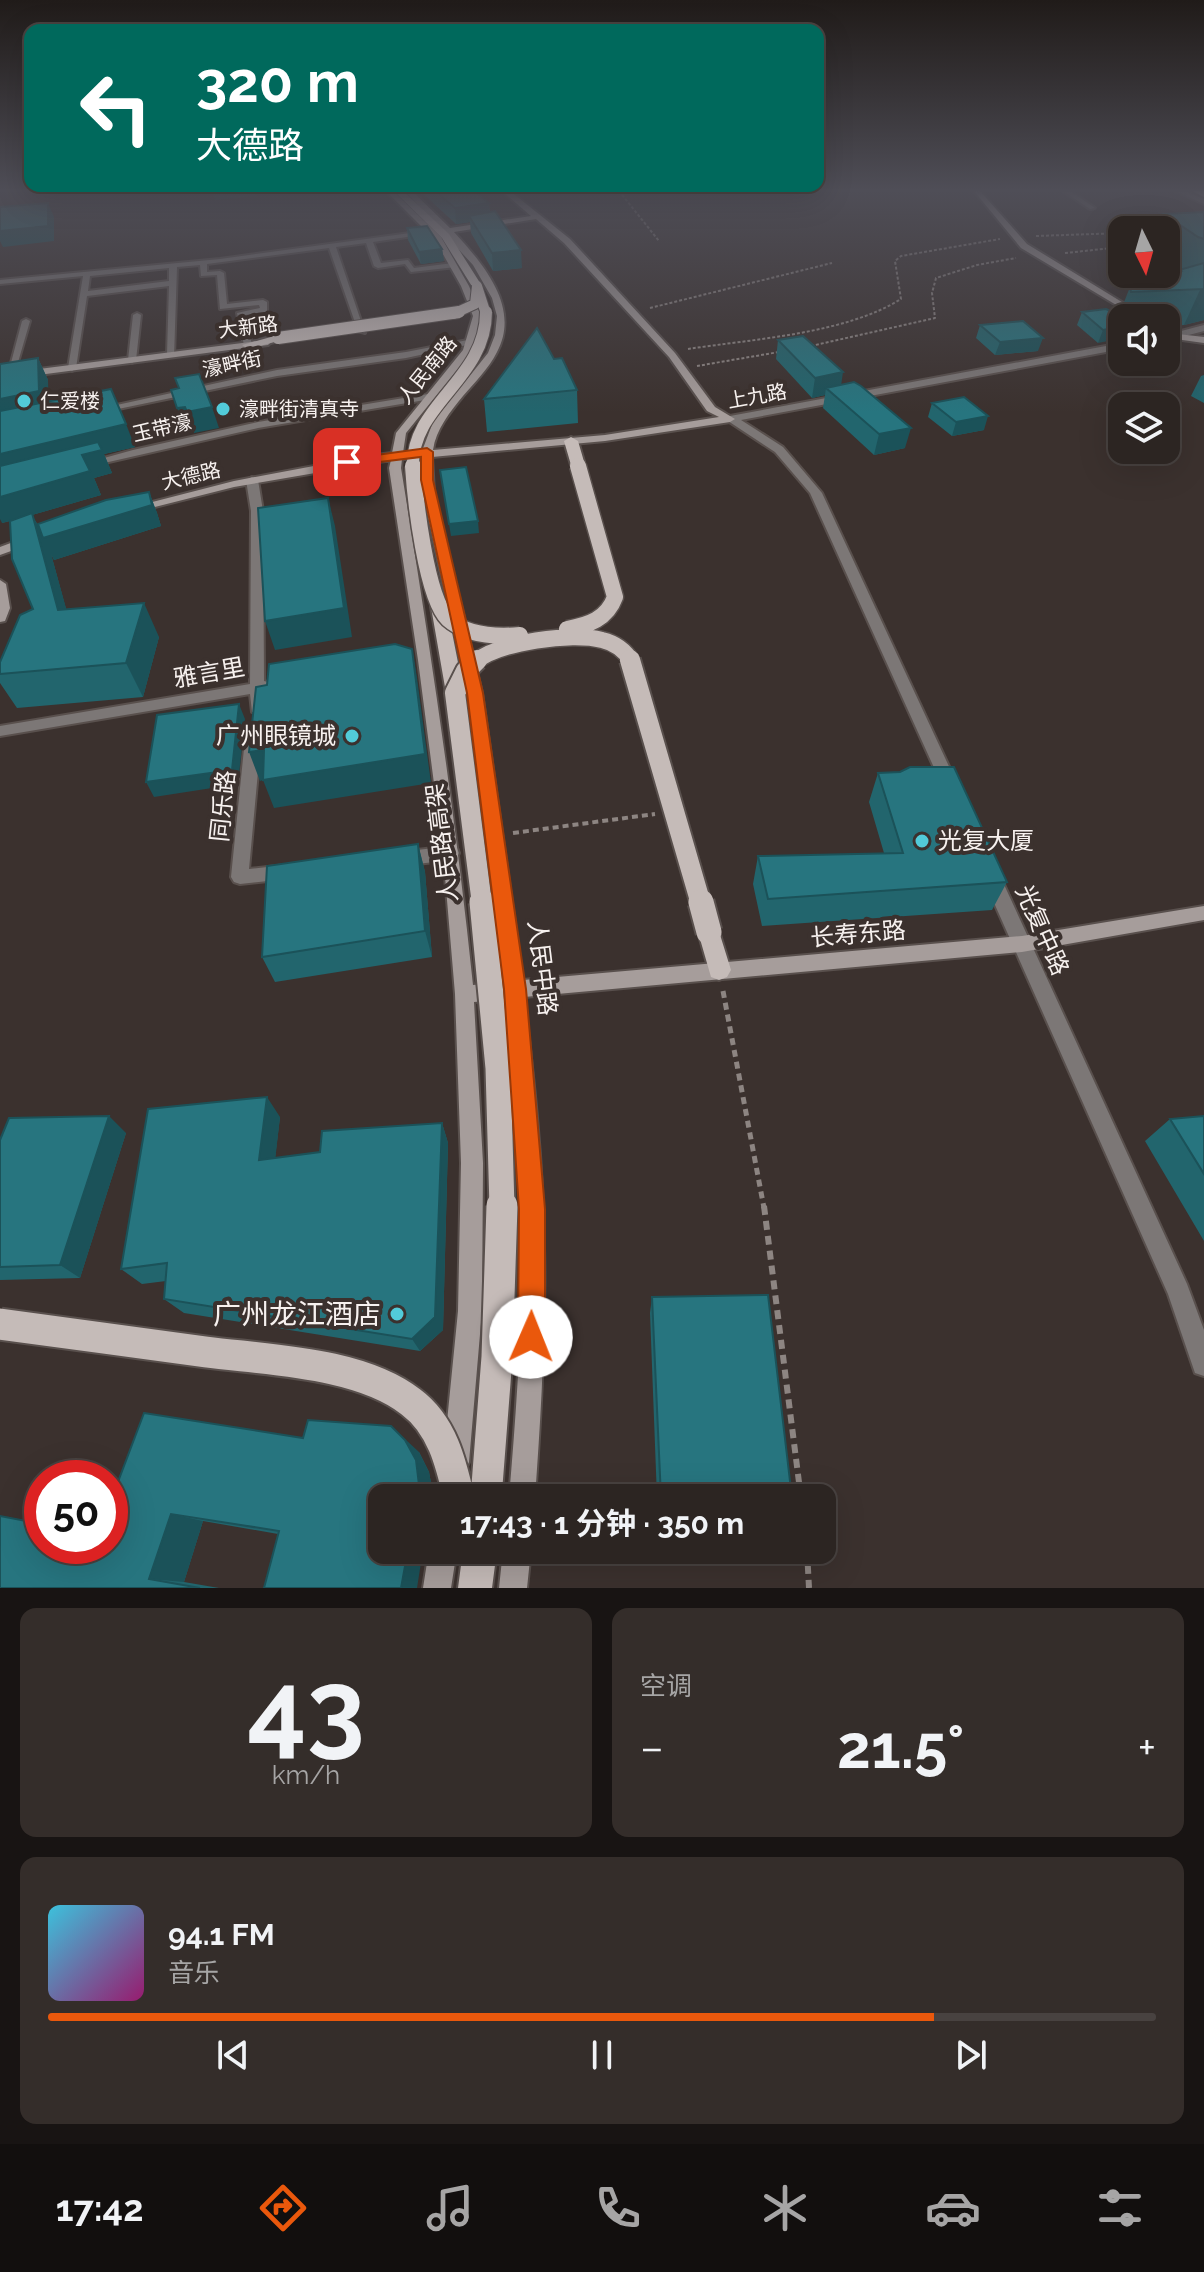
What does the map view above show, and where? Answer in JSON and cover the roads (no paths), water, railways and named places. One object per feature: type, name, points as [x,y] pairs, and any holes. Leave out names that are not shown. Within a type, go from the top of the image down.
[{"type":"main road","name":"人民南路","points":[[396,455],[401,433],[455,368],[473,341],[477,316],[453,265]]},
{"type":"main road","name":"人民路高架","points":[[464,265],[488,311],[486,340],[466,372],[432,409],[419,434],[412,458],[413,481],[455,693],[493,1012],[501,1121],[502,1266],[487,1484]]},
{"type":"main road","points":[[475,265],[491,289],[500,313]]},
{"type":"main road","points":[[589,265],[669,352],[711,409],[730,419]]},
{"type":"main road","points":[[1054,265],[1120,304]]},
{"type":"main road","points":[[248,345],[278,338],[456,314],[475,304],[477,286]]},
{"type":"main road","name":"大新路","points":[[5,377],[500,313]]},
{"type":"main road","name":"人民南路","points":[[427,452],[434,426],[491,354],[501,331],[500,313]]},
{"type":"main road","points":[[1180,337],[1204,340]]},
{"type":"main road","name":"上九路","points":[[396,455],[571,441],[730,419]]},
{"type":"main road","points":[[439,607],[446,617],[465,629],[497,636],[577,628],[608,614],[614,603],[615,591],[571,441]]},
{"type":"main road","name":"人民中路","points":[[427,452],[427,480],[475,693],[515,989],[532,1209],[531,1337],[523,1484]]},
{"type":"main road","points":[[396,455],[397,489],[418,661],[451,853],[464,994],[472,1163],[470,1311],[463,1409],[453,1484]]},
{"type":"main road","name":"大德路","points":[[119,512],[252,480],[396,455]]},
{"type":"main road","points":[[0,551],[47,534]]},
{"type":"main road","points":[[0,584],[3,608],[0,618]]},
{"type":"main road","points":[[455,693],[461,678],[474,661],[506,646],[586,637],[606,641],[626,651],[635,667],[719,970]]},
{"type":"main road","name":"长寿东路","points":[[464,994],[1022,944],[1204,913]]},
{"type":"main road","points":[[0,1324],[310,1366],[391,1387],[420,1407],[445,1442],[457,1484]]},
{"type":"main road","points":[[437,1588],[441,1564]]},
{"type":"main road","points":[[466,1564],[468,1588]]},
{"type":"main road","points":[[475,1588],[478,1564]]},
{"type":"main road","points":[[513,1588],[516,1564]]},
{"type":"street","points":[[1180,333],[1204,328]]},
{"type":"street","name":"上九路","points":[[730,419],[1108,349]]},
{"type":"street","points":[[730,419],[766,437],[792,459],[816,493],[956,798]]},
{"type":"street","name":"同乐路","points":[[252,480],[257,511],[259,687],[240,877],[300,870]]},
{"type":"street","name":"雅言里","points":[[0,731],[289,682]]},
{"type":"street","points":[[390,860],[451,853]]},
{"type":"street","name":"光复中路","points":[[982,856],[1179,1292],[1204,1364]]},
{"type":"lane","points":[[0,282],[182,265]]},
{"type":"lane","points":[[203,265],[204,274],[220,273],[223,307],[263,302],[264,310],[241,313],[248,345]]},
{"type":"lane","points":[[339,265],[362,331]]},
{"type":"lane","points":[[409,265],[411,270],[452,265]]},
{"type":"lane","points":[[171,355],[173,266]]},
{"type":"lane","points":[[72,368],[87,274]]},
{"type":"lane","points":[[84,294],[173,283]]},
{"type":"lane","points":[[132,360],[137,315]]},
{"type":"lane","points":[[5,377],[26,321]]},
{"type":"lane","name":"濠畔街","points":[[87,412],[277,373],[406,355],[473,341]]},
{"type":"lane","name":"玉带濠","points":[[73,468],[161,445],[352,406],[428,397]]},
{"type":"place","name":"仁爱楼","points":[[24,401]]},
{"type":"place","name":"濠畔街清真寺","points":[[223,409]]},
{"type":"place","name":"广州眼镜城","points":[[352,736]]},
{"type":"place","name":"光复大厦","points":[[922,841]]},
{"type":"place","name":"广州龙江酒店","points":[[397,1314]]}]
